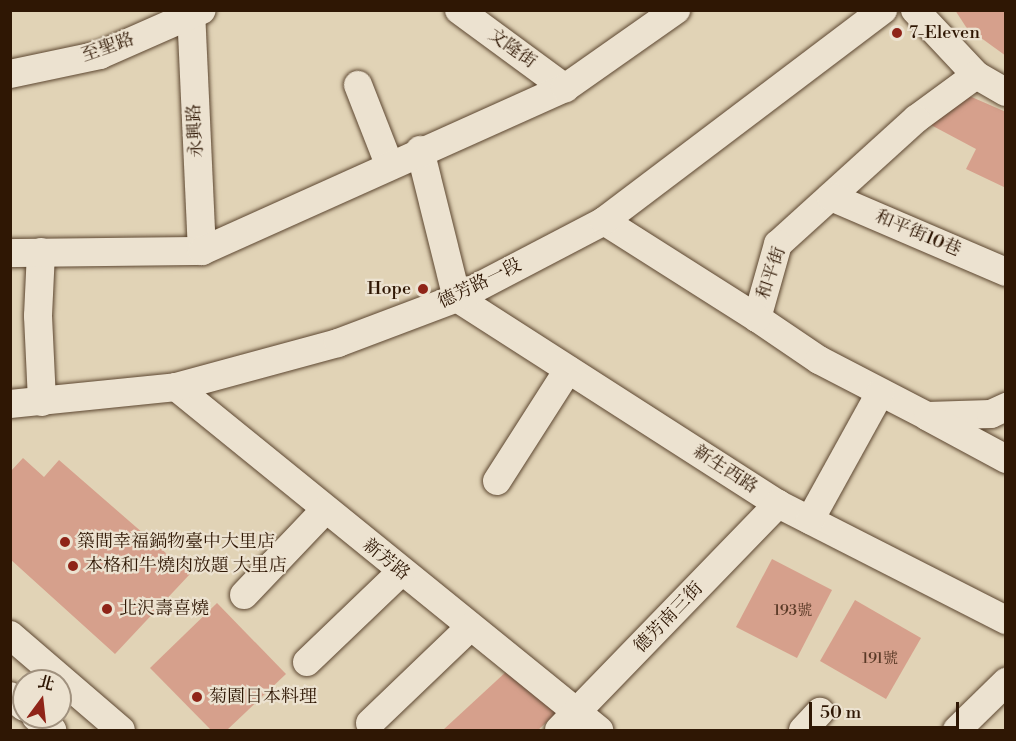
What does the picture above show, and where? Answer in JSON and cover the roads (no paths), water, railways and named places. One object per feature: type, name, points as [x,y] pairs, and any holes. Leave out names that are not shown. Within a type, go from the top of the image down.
[{"type":"street","name":"文隆街","points":[[459,10],[565,88]]},
{"type":"street","points":[[10,253],[202,251],[420,150],[565,88],[675,10]]},
{"type":"street","name":"德芳路一段","points":[[23,408],[176,387],[338,343],[457,298],[604,221],[883,10]]},
{"type":"street","points":[[915,10],[976,75],[1005,92]]},
{"type":"street","name":"至聖路","points":[[10,74],[99,55],[195,12]]},
{"type":"street","name":"永興路","points":[[195,12],[202,251]]},
{"type":"street","name":"和平街","points":[[976,75],[916,119],[778,244],[757,318],[819,360],[927,416],[991,414],[1005,407]]},
{"type":"street","points":[[358,85],[389,164]]},
{"type":"street","points":[[420,150],[457,298]]},
{"type":"street","name":"和平街10巷","points":[[831,197],[1005,272]]},
{"type":"street","points":[[604,221],[757,318]]},
{"type":"street","points":[[23,408],[38,316],[41,252]]},
{"type":"street","name":"新生西路","points":[[457,298],[778,504],[1005,620]]},
{"type":"street","points":[[497,481],[568,370]]},
{"type":"street","name":"新芳路","points":[[176,387],[324,511],[470,627],[578,725]]},
{"type":"street","points":[[810,520],[880,393]]},
{"type":"street","points":[[927,416],[1005,459]]},
{"type":"street","name":"德芳南三街","points":[[578,725],[778,504]]},
{"type":"street","points":[[244,595],[324,511]]},
{"type":"street","points":[[307,662],[401,572]]},
{"type":"street","points":[[370,723],[470,627]]},
{"type":"street","points":[[10,635],[121,730]]},
{"type":"street","points":[[957,730],[1005,682]]},
{"type":"place","name":"7-Eleven","points":[[897,33]]},
{"type":"place","name":"Hope","points":[[423,289]]},
{"type":"place","name":"築間幸福鍋物臺中大里店","points":[[65,542]]},
{"type":"place","name":"本格和牛燒肉放題 大里店","points":[[73,566]]},
{"type":"place","name":"北沢壽喜燒","points":[[107,609]]},
{"type":"place","name":"菊園日本料理","points":[[197,697]]}]
